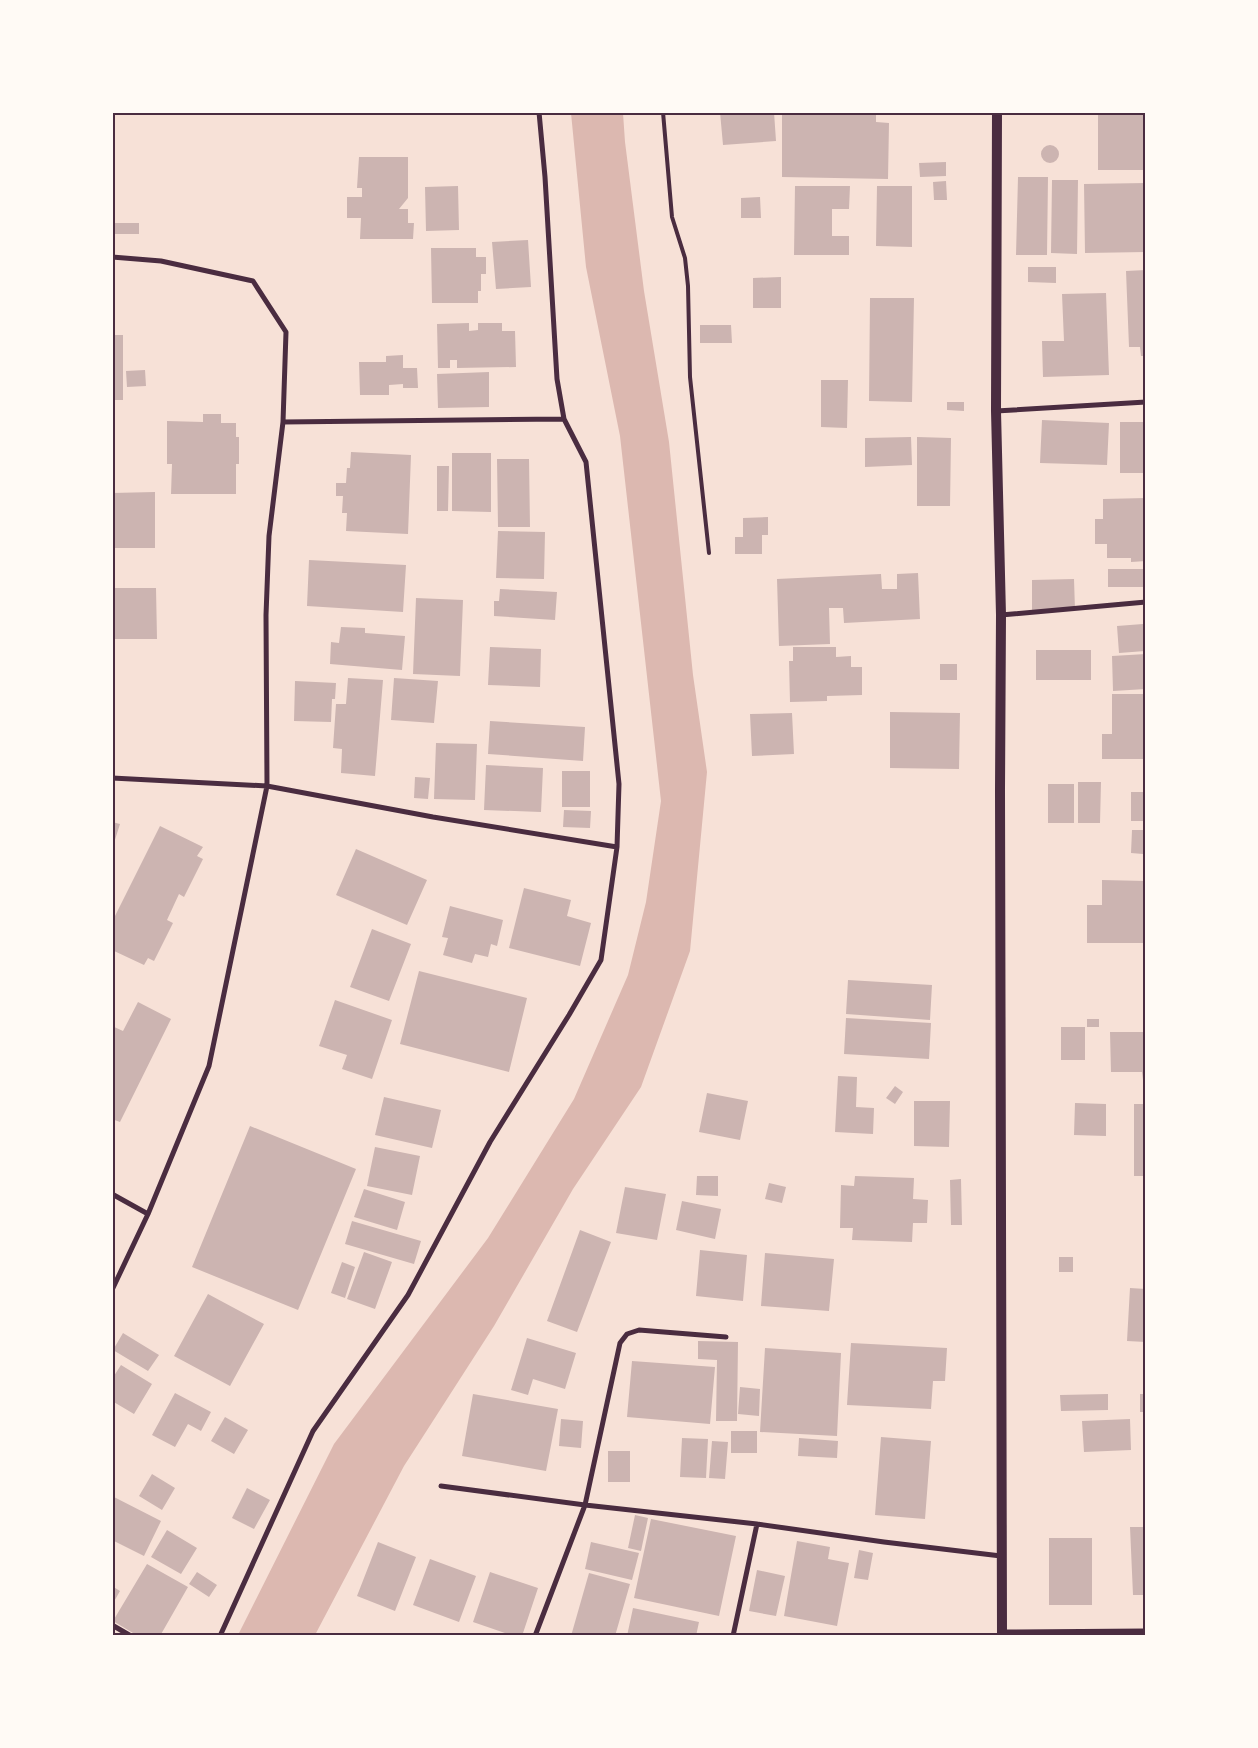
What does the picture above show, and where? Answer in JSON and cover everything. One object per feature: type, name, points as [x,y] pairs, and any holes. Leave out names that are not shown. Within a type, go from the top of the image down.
[{"type":"main road","points":[[997,112],[996,411],[1001,614],[1002,1634]]},
{"type":"street","points":[[220,1636],[313,1431],[408,1295],[490,1142],[601,960],[617,847],[619,784],[586,462],[564,419],[557,379],[545,176],[539,112]]},
{"type":"street","points":[[112,257],[161,261],[252,281],[286,332],[284,422],[269,536],[266,615],[266,786],[208,1066],[148,1214],[112,1290]]},
{"type":"street","points":[[996,411],[1146,402]]},
{"type":"street","points":[[284,422],[564,419]]},
{"type":"street","points":[[1001,614],[1146,602]]},
{"type":"street","points":[[112,778],[266,786],[433,818],[617,847]]},
{"type":"street","points":[[112,1194],[148,1214]]},
{"type":"street","points":[[535,1636],[586,1505],[620,1342],[626,1334],[639,1330],[726,1337]]},
{"type":"street","points":[[441,1486],[1001,1556]]},
{"type":"street","points":[[733,1636],[757,1524]]},
{"type":"street","points":[[112,1625],[131,1636]]},
{"type":"street","points":[[1002,1634],[1146,1631]]},
{"type":"lane","points":[[663,112],[672,217],[685,258],[688,286],[690,376],[709,553]]},
{"type":"shaded area","points":[[571,113],[623,113],[644,291],[669,442],[693,675],[707,772],[690,951],[641,1087],[573,1189],[494,1326],[404,1466],[315,1635],[238,1635],[334,1444],[488,1238],[574,1099],[628,975],[646,902],[661,801],[620,436],[586,267]]},
{"type":"building","points":[[720,112],[774,112],[776,141],[723,145]]},
{"type":"building","points":[[782,112],[876,112],[876,122],[889,123],[888,179],[782,177]]},
{"type":"building","points":[[1098,112],[1146,112],[1146,170],[1098,170]]},
{"type":"building","points":[[1046,145],[1054,145],[1059,150],[1057,161],[1046,163],[1041,158],[1041,150]]},
{"type":"building","points":[[359,157],[408,157],[408,198],[399,209],[408,209],[408,223],[414,223],[413,239],[360,239],[361,218],[347,218],[347,197],[362,197],[362,188],[357,188]]},
{"type":"building","points":[[946,162],[946,176],[920,177],[919,163]]},
{"type":"building","points":[[1018,177],[1048,177],[1047,255],[1016,255]]},
{"type":"building","points":[[1052,180],[1078,180],[1077,254],[1051,253]]},
{"type":"building","points":[[946,181],[947,200],[934,200],[933,182]]},
{"type":"building","points":[[1146,183],[1146,252],[1085,253],[1084,184]]},
{"type":"building","points":[[458,186],[459,230],[426,231],[425,187]]},
{"type":"building","points":[[795,186],[850,186],[849,209],[832,209],[832,236],[849,236],[849,255],[794,255]]},
{"type":"building","points":[[877,186],[912,186],[912,247],[876,246]]},
{"type":"building","points":[[760,197],[761,218],[741,218],[741,198]]},
{"type":"building","points":[[112,223],[139,223],[139,234],[112,234]]},
{"type":"building","points":[[528,240],[531,287],[496,289],[492,242]]},
{"type":"building","points":[[431,248],[476,248],[476,257],[486,257],[486,274],[481,274],[481,291],[478,291],[478,303],[432,303]]},
{"type":"building","points":[[1028,267],[1056,267],[1056,283],[1028,282]]},
{"type":"building","points":[[1146,270],[1146,356],[1141,356],[1140,347],[1129,347],[1126,271]]},
{"type":"building","points":[[781,277],[781,308],[753,308],[753,278]]},
{"type":"building","points":[[1106,293],[1109,375],[1043,377],[1042,341],[1064,341],[1062,294]]},
{"type":"building","points":[[870,298],[914,298],[912,402],[869,401]]},
{"type":"building","points":[[469,323],[469,331],[478,330],[478,323],[502,323],[502,331],[515,331],[516,367],[457,368],[457,360],[450,360],[450,368],[438,368],[437,324]]},
{"type":"building","points":[[700,325],[731,325],[732,343],[700,343]]},
{"type":"building","points":[[112,335],[123,335],[123,400],[112,400]]},
{"type":"building","points":[[403,355],[403,368],[417,368],[418,388],[403,388],[403,384],[389,385],[389,395],[360,395],[359,362],[386,362],[386,356]]},
{"type":"building","points":[[145,370],[146,386],[127,387],[126,371]]},
{"type":"building","points":[[489,372],[489,407],[438,408],[437,374]]},
{"type":"building","points":[[821,380],[848,380],[847,428],[821,427]]},
{"type":"building","points":[[947,402],[964,402],[964,411],[947,410]]},
{"type":"building","points":[[203,414],[221,414],[221,423],[236,423],[236,437],[239,437],[239,464],[236,464],[236,494],[171,494],[172,464],[167,464],[167,421],[203,422]]},
{"type":"building","points":[[1042,420],[1109,423],[1107,465],[1040,463]]},
{"type":"building","points":[[1120,422],[1146,422],[1146,473],[1120,473]]},
{"type":"building","points":[[911,437],[912,465],[865,467],[865,438]]},
{"type":"building","points":[[917,437],[951,438],[950,506],[917,506]]},
{"type":"building","points":[[351,452],[411,455],[408,534],[346,531],[347,513],[342,513],[343,496],[336,496],[336,483],[346,483],[347,468],[350,468]]},
{"type":"building","points":[[452,453],[491,453],[491,512],[452,511]]},
{"type":"building","points":[[497,459],[529,459],[530,527],[498,527]]},
{"type":"building","points":[[437,466],[449,466],[448,511],[437,511]]},
{"type":"building","points":[[155,492],[155,548],[112,548],[112,493]]},
{"type":"building","points":[[1146,498],[1146,561],[1131,562],[1131,558],[1107,558],[1107,544],[1095,544],[1095,519],[1103,519],[1103,499]]},
{"type":"building","points":[[768,517],[768,535],[762,535],[762,554],[735,554],[735,537],[743,537],[743,518]]},
{"type":"building","points":[[498,531],[545,532],[544,579],[496,578]]},
{"type":"building","points":[[309,560],[406,565],[403,612],[307,606]]},
{"type":"building","points":[[1108,569],[1146,569],[1146,587],[1108,587]]},
{"type":"building","points":[[918,573],[920,619],[844,623],[843,608],[829,608],[830,644],[779,646],[777,579],[881,574],[882,589],[897,589],[897,574]]},
{"type":"building","points":[[1074,579],[1075,610],[1032,610],[1032,580]]},
{"type":"building","points":[[112,588],[156,588],[157,639],[112,639]]},
{"type":"building","points":[[500,589],[557,592],[555,620],[494,616],[494,601],[499,601]]},
{"type":"building","points":[[416,598],[463,600],[460,676],[413,674]]},
{"type":"building","points":[[1143,624],[1145,651],[1119,653],[1117,626]]},
{"type":"building","points":[[341,627],[365,628],[365,633],[405,636],[402,670],[330,664],[331,642],[339,643]]},
{"type":"building","points":[[490,647],[541,649],[540,687],[488,685]]},
{"type":"building","points":[[793,647],[836,647],[836,657],[851,656],[851,667],[862,667],[862,695],[827,696],[827,701],[790,702],[789,661],[793,661]]},
{"type":"building","points":[[1036,650],[1091,650],[1091,680],[1036,680]]},
{"type":"building","points":[[1146,654],[1146,689],[1113,691],[1112,656]]},
{"type":"building","points":[[940,664],[957,664],[957,680],[940,680]]},
{"type":"building","points":[[348,678],[383,680],[375,776],[341,773],[342,749],[333,748],[336,704],[346,704]]},
{"type":"building","points":[[394,678],[438,681],[434,723],[391,720]]},
{"type":"building","points":[[295,681],[336,683],[335,699],[332,699],[331,722],[294,721]]},
{"type":"building","points":[[1112,694],[1146,694],[1146,759],[1102,759],[1102,734],[1112,734]]},
{"type":"building","points":[[890,712],[960,713],[959,769],[890,768]]},
{"type":"building","points":[[792,713],[794,754],[752,756],[750,714]]},
{"type":"building","points":[[490,721],[585,727],[583,761],[488,754]]},
{"type":"building","points":[[436,743],[477,744],[475,800],[434,799]]},
{"type":"building","points":[[486,765],[543,768],[541,812],[484,810]]},
{"type":"building","points":[[562,771],[590,771],[590,807],[562,807]]},
{"type":"building","points":[[415,777],[430,778],[428,799],[414,798]]},
{"type":"building","points":[[1078,782],[1101,782],[1100,823],[1078,823]]},
{"type":"building","points":[[1048,784],[1074,784],[1074,823],[1048,823]]},
{"type":"building","points":[[1131,792],[1146,792],[1146,821],[1131,821]]},
{"type":"building","points":[[564,810],[591,811],[590,828],[563,827]]},
{"type":"building","points":[[112,822],[120,824],[113,846],[112,846]]},
{"type":"building","points":[[160,826],[203,847],[197,856],[203,859],[184,897],[179,894],[167,920],[173,923],[154,961],[148,958],[144,965],[112,950],[112,922]]},
{"type":"building","points":[[1132,830],[1143,830],[1143,854],[1131,853]]},
{"type":"building","points":[[356,849],[427,880],[407,925],[336,895]]},
{"type":"building","points":[[1102,880],[1146,881],[1146,943],[1087,943],[1087,905],[1102,905]]},
{"type":"building","points":[[524,888],[571,900],[567,916],[591,923],[580,966],[509,948]]},
{"type":"building","points":[[450,906],[503,920],[497,946],[491,944],[488,957],[475,954],[472,963],[443,955],[448,938],[442,937]]},
{"type":"building","points":[[372,929],[411,944],[389,1001],[350,987]]},
{"type":"building","points":[[419,971],[527,998],[509,1072],[400,1044]]},
{"type":"building","points":[[848,980],[932,985],[930,1020],[846,1014]]},
{"type":"building","points":[[335,1000],[392,1020],[372,1079],[342,1069],[347,1055],[319,1046]]},
{"type":"building","points":[[138,1002],[171,1019],[120,1122],[112,1119],[112,1026],[123,1031]]},
{"type":"building","points":[[846,1018],[931,1023],[929,1059],[844,1054]]},
{"type":"building","points":[[1087,1019],[1099,1019],[1099,1027],[1087,1027]]},
{"type":"building","points":[[1061,1027],[1085,1027],[1085,1060],[1061,1060]]},
{"type":"building","points":[[1110,1032],[1146,1032],[1146,1080],[1143,1080],[1142,1072],[1111,1072]]},
{"type":"building","points":[[838,1076],[857,1077],[856,1107],[874,1108],[873,1134],[835,1132]]},
{"type":"building","points":[[895,1086],[903,1092],[895,1104],[886,1098]]},
{"type":"building","points":[[707,1093],[748,1101],[740,1140],[699,1132]]},
{"type":"building","points":[[384,1097],[441,1110],[432,1148],[375,1135]]},
{"type":"building","points":[[914,1101],[950,1101],[949,1147],[914,1146]]},
{"type":"building","points":[[1075,1103],[1106,1104],[1106,1136],[1074,1135]]},
{"type":"building","points":[[1134,1104],[1146,1104],[1146,1176],[1134,1176]]},
{"type":"building","points":[[250,1126],[356,1169],[298,1310],[192,1267]]},
{"type":"building","points":[[375,1147],[420,1156],[412,1195],[367,1186]]},
{"type":"building","points":[[697,1176],[718,1176],[718,1196],[696,1195]]},
{"type":"building","points":[[855,1176],[914,1178],[913,1199],[928,1200],[927,1223],[913,1223],[912,1242],[852,1240],[853,1228],[840,1228],[841,1185],[854,1186]]},
{"type":"building","points":[[961,1179],[962,1225],[951,1225],[950,1180]]},
{"type":"building","points":[[769,1183],[786,1187],[782,1203],[765,1199]]},
{"type":"building","points":[[625,1187],[666,1194],[657,1240],[616,1233]]},
{"type":"building","points":[[364,1189],[405,1202],[397,1230],[354,1217]]},
{"type":"building","points":[[682,1201],[721,1209],[715,1239],[676,1230]]},
{"type":"building","points":[[352,1221],[421,1241],[414,1264],[345,1244]]},
{"type":"building","points":[[580,1230],[611,1242],[577,1332],[547,1321]]},
{"type":"building","points":[[700,1250],[747,1255],[743,1301],[696,1296]]},
{"type":"building","points":[[364,1252],[392,1262],[375,1309],[347,1299]]},
{"type":"building","points":[[765,1253],[834,1259],[829,1311],[761,1306]]},
{"type":"building","points":[[1059,1257],[1073,1257],[1073,1272],[1059,1272]]},
{"type":"building","points":[[342,1262],[355,1267],[345,1298],[331,1293]]},
{"type":"building","points":[[1130,1288],[1146,1289],[1146,1342],[1127,1341]]},
{"type":"building","points":[[208,1294],[264,1324],[230,1386],[174,1356]]},
{"type":"building","points":[[123,1333],[159,1355],[148,1371],[113,1350]]},
{"type":"building","points":[[527,1338],[576,1353],[565,1389],[533,1379],[528,1395],[511,1390]]},
{"type":"building","points":[[698,1341],[738,1342],[737,1421],[716,1421],[717,1360],[698,1359]]},
{"type":"building","points":[[851,1343],[947,1348],[945,1381],[933,1381],[931,1409],[847,1405]]},
{"type":"building","points":[[765,1348],[841,1353],[837,1436],[760,1432]]},
{"type":"building","points":[[632,1361],[715,1367],[710,1424],[627,1417]]},
{"type":"building","points":[[121,1365],[152,1384],[134,1414],[112,1401],[112,1379]]},
{"type":"building","points":[[740,1387],[760,1389],[759,1416],[738,1414]]},
{"type":"building","points":[[175,1393],[211,1412],[201,1431],[188,1424],[175,1447],[152,1435]]},
{"type":"building","points":[[473,1394],[558,1409],[546,1471],[462,1456]]},
{"type":"building","points":[[1108,1394],[1108,1410],[1061,1411],[1060,1395]]},
{"type":"building","points":[[1140,1394],[1146,1394],[1146,1412],[1140,1412]]},
{"type":"building","points":[[225,1417],[248,1430],[234,1454],[211,1441]]},
{"type":"building","points":[[561,1419],[583,1421],[581,1448],[559,1446]]},
{"type":"building","points":[[1130,1419],[1131,1450],[1084,1452],[1082,1421]]},
{"type":"building","points":[[731,1431],[757,1431],[757,1453],[731,1453]]},
{"type":"building","points":[[881,1437],[931,1441],[925,1519],[875,1515]]},
{"type":"building","points":[[682,1438],[708,1439],[706,1478],[680,1477]]},
{"type":"building","points":[[799,1438],[838,1441],[837,1458],[798,1456]]},
{"type":"building","points":[[712,1441],[728,1442],[725,1479],[709,1478]]},
{"type":"building","points":[[608,1451],[630,1451],[630,1482],[608,1482]]},
{"type":"building","points":[[152,1474],[175,1488],[162,1510],[139,1496]]},
{"type":"building","points":[[247,1488],[270,1500],[254,1529],[232,1518]]},
{"type":"building","points":[[112,1496],[161,1521],[144,1556],[112,1540]]},
{"type":"building","points":[[635,1515],[648,1518],[641,1551],[628,1548]]},
{"type":"building","points":[[651,1519],[736,1536],[719,1616],[634,1598]]},
{"type":"building","points":[[1130,1527],[1146,1527],[1146,1595],[1133,1595]]},
{"type":"building","points":[[167,1530],[197,1548],[181,1574],[151,1557]]},
{"type":"building","points":[[1049,1538],[1092,1538],[1092,1605],[1049,1605]]},
{"type":"building","points":[[797,1541],[830,1547],[828,1559],[849,1563],[837,1626],[784,1616]]},
{"type":"building","points":[[378,1542],[416,1557],[395,1611],[357,1596]]},
{"type":"building","points":[[591,1542],[639,1553],[632,1580],[585,1569]]},
{"type":"building","points":[[859,1550],[873,1553],[868,1580],[854,1578]]},
{"type":"building","points":[[430,1559],[476,1576],[459,1622],[413,1605]]},
{"type":"building","points":[[147,1564],[188,1587],[160,1636],[138,1636],[113,1621]]},
{"type":"building","points":[[757,1570],[785,1576],[776,1616],[749,1611]]},
{"type":"building","points":[[197,1572],[217,1585],[209,1597],[189,1584]]},
{"type":"building","points":[[490,1572],[538,1588],[522,1636],[514,1636],[473,1622]]},
{"type":"building","points":[[589,1573],[630,1584],[615,1636],[571,1636]]},
{"type":"building","points":[[112,1586],[120,1591],[112,1605]]},
{"type":"building","points":[[633,1608],[699,1622],[696,1636],[627,1636]]}]
